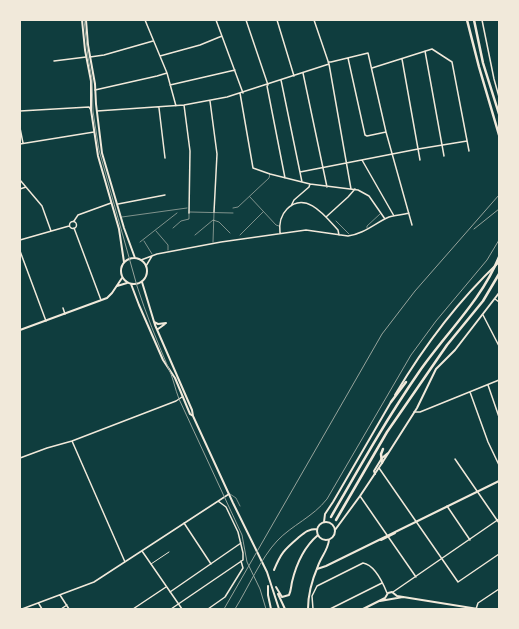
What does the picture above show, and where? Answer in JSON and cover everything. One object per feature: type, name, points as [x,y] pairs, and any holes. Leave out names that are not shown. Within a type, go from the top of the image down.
[{"type":"highway","points":[[467,20],[499,135]]},
{"type":"highway","points":[[474,20],[483,63],[499,114]]},
{"type":"highway","points":[[331,517],[402,397],[478,297],[489,279],[499,257]]},
{"type":"highway","points":[[336,520],[374,454],[426,374],[447,345],[483,301],[499,274]]},
{"type":"highway","points":[[391,402],[406,382]]},
{"type":"highway","points":[[382,463],[381,454],[383,449]]},
{"type":"main road","points":[[82,20],[86,58],[91,81],[91,110],[94,132],[100,165],[119,229],[124,262]]},
{"type":"main road","points":[[86,20],[102,153],[132,254],[135,258]]},
{"type":"main road","points":[[91,110],[97,111]]},
{"type":"main road","points":[[20,330],[110,296],[122,278],[121,268],[124,262],[129,259],[135,258],[141,260],[146,266],[147,275],[142,282],[131,284],[122,278]]},
{"type":"main road","points":[[324,522],[325,514],[429,341],[459,305],[499,262]]},
{"type":"main road","points":[[117,286],[127,282]]},
{"type":"main road","points":[[142,282],[157,331],[193,416],[270,580],[279,609]]},
{"type":"main road","points":[[131,284],[163,360],[171,371],[190,414],[193,416]]},
{"type":"main road","points":[[308,609],[310,588],[316,569],[329,540],[334,535],[335,530],[375,475],[411,418],[436,369],[455,350],[499,294]]},
{"type":"main road","points":[[154,322],[158,324],[166,323],[157,331]]},
{"type":"main road","points":[[182,397],[184,392]]},
{"type":"main road","points":[[375,475],[374,471],[382,458],[390,451]]},
{"type":"main road","points":[[316,569],[326,566],[378,541],[499,481]]},
{"type":"main road","points":[[329,540],[322,540],[318,535],[317,529],[319,525],[327,522],[332,525],[335,530]]},
{"type":"main road","points":[[332,525],[340,524]]},
{"type":"main road","points":[[274,570],[287,546],[306,531],[317,529]]},
{"type":"main road","points":[[270,580],[282,596],[285,597],[289,595],[301,558],[310,543],[318,535]]},
{"type":"main road","points":[[320,561],[322,565],[326,566]]},
{"type":"main road","points":[[268,586],[271,609]]},
{"type":"main road","points":[[276,587],[285,609]]},
{"type":"main road","points":[[388,594],[390,599]]},
{"type":"main road","points":[[378,602],[388,594],[394,594],[477,609]]},
{"type":"main road","points":[[363,609],[378,602],[406,597]]},
{"type":"street","points":[[144,20],[167,73],[176,106]]},
{"type":"street","points":[[216,20],[243,93]]},
{"type":"street","points":[[246,20],[267,85],[285,178]]},
{"type":"street","points":[[277,20],[294,76]]},
{"type":"street","points":[[314,20],[328,63],[351,189]]},
{"type":"street","points":[[482,20],[499,97]]},
{"type":"street","points":[[160,56],[200,45],[222,36]]},
{"type":"street","points":[[90,57],[104,55],[153,41]]},
{"type":"street","points":[[372,68],[432,49],[452,62],[469,151]]},
{"type":"street","points":[[425,51],[444,156]]},
{"type":"street","points":[[97,111],[176,106],[227,97],[303,74],[331,62],[368,53],[386,132],[412,225]]},
{"type":"street","points":[[54,61],[86,58]]},
{"type":"street","points":[[348,58],[365,135],[367,136],[386,132]]},
{"type":"street","points":[[402,59],[420,160]]},
{"type":"street","points":[[170,85],[235,70]]},
{"type":"street","points":[[95,90],[167,73]]},
{"type":"street","points":[[303,74],[327,187]]},
{"type":"street","points":[[281,80],[302,182]]},
{"type":"street","points":[[240,94],[253,168],[310,184],[354,189],[367,194],[386,219]]},
{"type":"street","points":[[210,100],[218,154],[214,212]]},
{"type":"street","points":[[184,105],[190,151],[189,213]]},
{"type":"street","points":[[159,107],[165,158]]},
{"type":"street","points":[[20,111],[88,108],[91,110]]},
{"type":"street","points":[[20,128],[23,143]]},
{"type":"street","points":[[20,144],[94,132]]},
{"type":"street","points":[[300,172],[467,141]]},
{"type":"street","points":[[362,160],[394,216]]},
{"type":"street","points":[[20,180],[42,206],[51,231]]},
{"type":"street","points":[[280,233],[279,226],[285,212],[294,200],[309,187],[310,184]]},
{"type":"street","points":[[20,189],[26,187]]},
{"type":"street","points":[[326,217],[348,197],[354,189]]},
{"type":"street","points":[[117,204],[165,195]]},
{"type":"street","points":[[69,226],[70,222],[74,221],[78,216],[112,203]]},
{"type":"street","points":[[291,206],[300,203],[310,204],[326,217],[338,230],[339,235]]},
{"type":"street","points":[[141,260],[153,255],[213,243],[306,230],[350,236],[368,230],[386,219],[408,214]]},
{"type":"street","points":[[74,221],[76,224],[74,228],[101,300]]},
{"type":"street","points":[[20,240],[69,226],[74,228]]},
{"type":"street","points":[[20,251],[46,321]]},
{"type":"street","points":[[146,266],[153,255]]},
{"type":"street","points":[[495,299],[499,302]]},
{"type":"street","points":[[63,308],[65,314]]},
{"type":"street","points":[[483,315],[499,346]]},
{"type":"street","points":[[414,412],[420,412],[499,380]]},
{"type":"street","points":[[488,385],[499,417]]},
{"type":"street","points":[[470,392],[488,442],[499,465]]},
{"type":"street","points":[[20,458],[46,448],[72,441],[176,401],[182,397]]},
{"type":"street","points":[[72,441],[125,562]]},
{"type":"street","points":[[394,594],[498,521],[455,459]]},
{"type":"street","points":[[379,468],[458,582],[499,554]]},
{"type":"street","points":[[22,609],[94,582],[229,494]]},
{"type":"street","points":[[360,496],[416,578]]},
{"type":"street","points":[[171,609],[244,560],[238,532],[226,507],[218,502]]},
{"type":"street","points":[[447,506],[470,540]]},
{"type":"street","points":[[184,523],[211,564]]},
{"type":"street","points":[[170,592],[241,543]]},
{"type":"street","points":[[141,551],[182,609]]},
{"type":"street","points":[[151,564],[169,552]]},
{"type":"street","points":[[208,609],[225,598],[243,568],[241,561]]},
{"type":"street","points":[[313,609],[312,596],[317,586],[363,564],[373,568],[388,594]]},
{"type":"street","points":[[330,609],[382,583]]},
{"type":"street","points":[[133,609],[166,586]]},
{"type":"street","points":[[477,609],[478,603],[499,589]]},
{"type":"street","points":[[60,595],[69,609]]},
{"type":"street","points":[[38,603],[42,609]]},
{"type":"street","points":[[61,609],[67,605]]},
{"type":"lane","points":[[233,208],[238,206],[269,178],[270,174]]},
{"type":"lane","points":[[249,196],[276,225],[279,226]]},
{"type":"lane","points":[[121,217],[189,208]]},
{"type":"lane","points":[[213,243],[214,212]]},
{"type":"lane","points":[[240,235],[264,212]]},
{"type":"lane","points":[[140,242],[177,213]]},
{"type":"lane","points":[[173,228],[181,221],[189,219],[189,213],[233,213]]},
{"type":"lane","points":[[368,230],[367,226],[381,213]]},
{"type":"lane","points":[[214,220],[219,222],[230,233]]},
{"type":"lane","points":[[195,236],[214,220]]},
{"type":"lane","points":[[336,221],[348,232],[350,236]]},
{"type":"lane","points":[[156,230],[168,245],[168,252]]},
{"type":"lane","points":[[143,240],[153,255]]},
{"type":"lane","points":[[229,494],[232,494],[236,498],[240,506]]},
{"type":"tram line","points":[[84,20],[92,79],[93,111],[99,150],[137,286],[179,399],[242,535],[247,562],[260,589],[266,609]]},
{"type":"railway","points":[[224,609],[382,334],[415,291],[499,195]]},
{"type":"railway","points":[[474,229],[499,209]]},
{"type":"railway","points":[[235,609],[260,564],[271,548],[283,535],[315,511],[327,499],[411,355],[436,321],[487,260],[499,240]]}]
